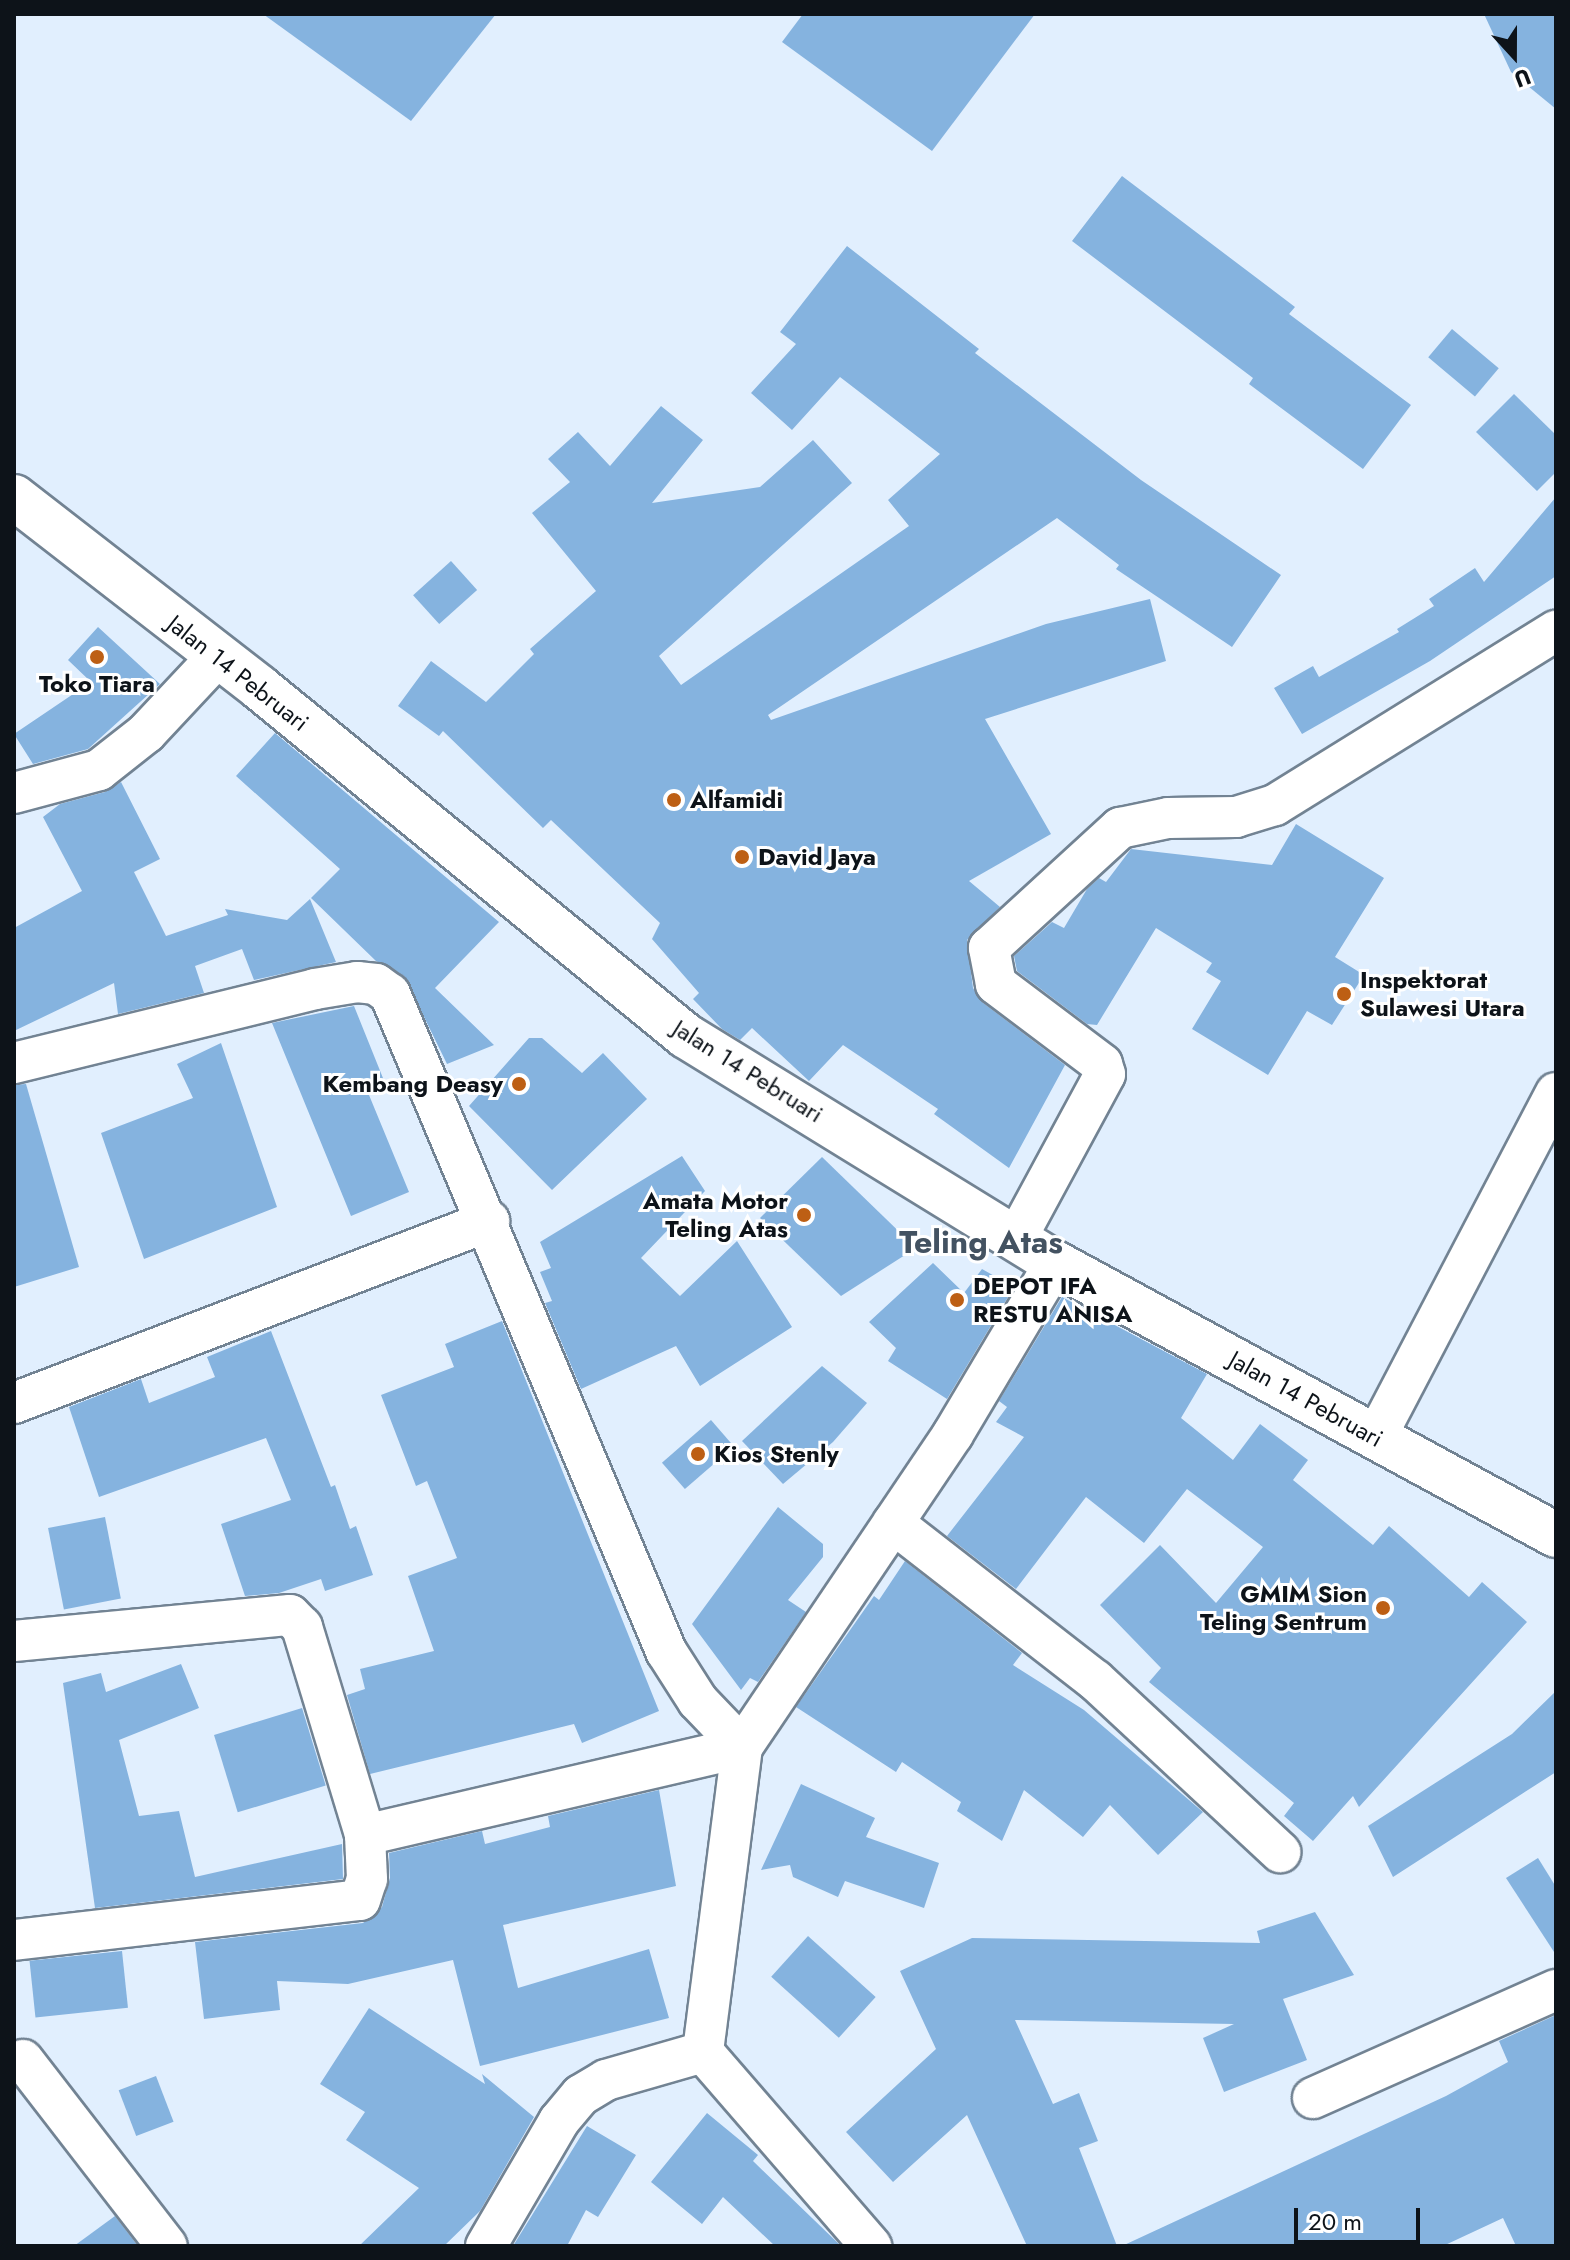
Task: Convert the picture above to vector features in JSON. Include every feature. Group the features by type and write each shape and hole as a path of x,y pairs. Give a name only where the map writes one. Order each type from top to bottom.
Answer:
{"main road":[{"name":"Jalan 14 Pebruari","path":"14,497 218,656 686,1036 1055,1263 1556,1535"}],"street":[{"path":"1017,1237 1105,1074 1102,1064 996,984 989,948 1120,828 1168,818 1236,817 1275,805 1556,631"},
{"path":"14,793 99,770 122,755 218,656"},
{"path":"14,1063 315,989 376,984 390,994 489,1221 666,1651 698,1701 742,1747"},
{"path":"1376,1437 1556,1093"},
{"path":"14,1403 489,1221"},
{"path":"871,2246 703,2052 742,1747 893,1523 1055,1263"},
{"path":"893,1523 1095,1680 1280,1852"},
{"path":"14,1641 290,1615 302,1627 365,1835 367,1879 360,1900 14,1940"},
{"path":"365,1835 742,1747"},
{"path":"1313,2098 1556,1990"},
{"path":"486,2246 559,2121 581,2095 606,2080 703,2052"},
{"path":"23,2060 167,2246"}],"building":[{"path":"263,14 496,14 411,121"},
{"path":"803,14 1035,14 932,151 782,42"},
{"path":"1484,14 1556,14 1556,109 1511,72"},
{"path":"1122,176 1295,307 1289,314 1411,405 1363,469 1249,384 1253,378 1072,241"},
{"path":"847,246 979,349 975,353 1141,480 1281,575 1232,647 1116,569 1119,565 1057,518 768,715 771,720 1046,624 1150,599 1166,661 985,719 1051,834 969,881 1000,907 967,940 973,988 982,1002 1065,1065 1009,1168 934,1114 938,1109 843,1045 809,1081 752,1028 740,1040 722,1029 693,999 699,993 652,939 660,923 551,820 543,828 443,731 439,736 398,706 431,661 486,702 534,654 530,649 596,591 532,513 570,482 548,459 578,432 610,466 661,406 703,440 652,503 760,487 813,440 852,483 659,656 681,685 909,526 888,500 940,454 840,377 792,430 751,393 796,344 780,332"},
{"path":"1452,329 1499,368 1475,397 1428,357"},
{"path":"1514,394 1556,435 1556,472 1537,491 1476,432"},
{"path":"1556,497 1556,576 1430,661 1302,734 1274,688 1313,666 1319,677 1399,632 1397,629 1434,606 1429,599 1475,568 1484,582"},
{"path":"451,561 477,590 439,624 413,595"},
{"path":"98,627 160,684 88,749 33,764 14,734 91,682 68,660"},
{"path":"275,733 499,922 435,988 494,1045 447,1064 404,976 376,961 311,898 340,869 236,776"},
{"path":"121,782 160,859 134,872 166,936 228,915 225,909 287,920 310,899 336,962 254,980 242,949 195,966 204,993 118,1014 114,983 14,1031 14,928 82,891 43,817 60,804 105,792"},
{"path":"1296,824 1384,878 1335,957 1364,975 1332,1025 1307,1011 1268,1075 1192,1029 1221,981 1206,972 1212,963 1156,928 1097,1025 1087,1024 1017,971 1014,956 1052,922 1064,928 1087,889 1099,878 1106,882 1131,849 1272,865"},
{"path":"354,1006 387,1088 369,1095 409,1192 351,1216 272,1023"},
{"path":"529,1038 542,1038 582,1073 603,1053 647,1099 552,1190 469,1106"},
{"path":"221,1043 277,1207 144,1259 101,1133 193,1098 177,1064"},
{"path":"26,1084 79,1267 14,1287 14,1085"},
{"path":"682,1156 705,1191 641,1258 680,1296 737,1241 792,1327 700,1386 676,1346 581,1389 545,1303 552,1301 540,1272 551,1268 540,1242"},
{"path":"822,1157 916,1248 841,1296 760,1218"},
{"path":"933,1263 964,1293 982,1269 1014,1287 947,1399 888,1361 896,1348 869,1322"},
{"path":"1062,1297 1207,1374 1181,1418 1233,1460 1260,1424 1308,1460 1293,1480 1373,1545 1389,1526 1469,1597 1482,1582 1527,1622 1359,1807 1353,1796 1313,1841 1284,1816 1294,1803 1149,1682 1161,1668 1100,1605 1160,1545 1216,1603 1263,1547 1187,1489 1144,1543 1086,1497 1016,1589 947,1536 1024,1437 996,1422 1007,1407 999,1401"},
{"path":"502,1321 659,1711 582,1743 574,1724 370,1774 347,1695 365,1689 360,1669 434,1651 408,1576 457,1558 427,1481 416,1486 381,1395 454,1367 445,1344"},
{"path":"271,1331 331,1487 335,1485 350,1529 356,1526 373,1575 325,1591 321,1579 279,1593 245,1596 221,1524 291,1500 266,1438 99,1497 69,1407 141,1379 149,1403 215,1377 207,1357"},
{"path":"822,1366 867,1403 833,1442 783,1484 742,1441"},
{"name":"Kios Stenly","path":"711,1420 734,1446 685,1489 662,1463"},
{"path":"778,1507 823,1544 823,1557 788,1600 806,1612 758,1682 750,1678 741,1690 692,1624"},
{"path":"105,1517 121,1598 64,1610 48,1528"},
{"path":"905,1561 1022,1653 1013,1665 1084,1710 1203,1812 1158,1855 1110,1805 1083,1837 1024,1790 1002,1841 957,1811 961,1802 902,1762 896,1772 796,1707 874,1596 879,1600"},
{"path":"181,1664 199,1708 119,1740 139,1816 179,1811 195,1877 342,1844 343,1879 95,1908 63,1683 101,1673 106,1692"},
{"path":"1556,1691 1556,1772 1393,1877 1368,1826 1512,1734"},
{"path":"302,1708 326,1785 238,1812 214,1735"},
{"path":"801,1784 875,1818 866,1837 939,1863 924,1908 845,1881 838,1897 793,1877 790,1865 761,1870"},
{"path":"659,1790 676,1886 503,1925 518,1988 649,1949 669,2018 480,2066 453,1960 348,1984 277,1981 280,2010 204,2019 195,1942 363,1923 382,1907 390,1878 389,1853 482,1831 485,1844 550,1827 548,1816"},
{"path":"1538,1858 1556,1887 1556,1955 1506,1878"},
{"path":"1315,1912 1354,1975 1283,1999 1307,2060 1224,2092 1203,2038 1234,2024 1015,2020 1053,2104 1079,2093 1098,2141 1079,2148 1117,2246 1027,2246 967,2115 893,2182 846,2132 936,2049 900,1971 972,1938 1260,1943 1257,1931"},
{"path":"808,1936 876,1997 839,2038 771,1977"},
{"path":"122,1951 128,2008 35,2017 30,1961"},
{"path":"369,2008 485,2084 482,2074 534,2117 480,2211 444,2246 359,2246 419,2188 346,2140 365,2112 320,2084"},
{"path":"1556,2015 1556,2246 1516,2246 1503,2218 1443,2246 1122,2246 1446,2096 1508,2062 1499,2041"},
{"path":"156,2076 174,2122 136,2136 119,2090"},
{"path":"707,2113 758,2155 753,2161 841,2246 775,2246 723,2197 702,2224 651,2182"},
{"path":"587,2126 636,2155 598,2217 586,2210 567,2246 513,2246"},
{"path":"115,2216 138,2246 74,2246"}],"place":[{"name":"Toko Tiara","path":"97,657"},
{"name":"Alfamidi","path":"674,800"},
{"name":"David Jaya","path":"742,857"},
{"name":"Inspektorat Sulawesi Utara","path":"1344,994"},
{"name":"Kembang Deasy","path":"519,1084"},
{"name":"Amata Motor Teling Atas","path":"804,1215"},
{"name":"DEPOT IFA RESTU ANISA","path":"957,1300"},
{"name":"Kios Stenly","path":"698,1454"},
{"name":"GMIM Sion Teling Sentrum","path":"1383,1608"}],"district":[{"name":"Teling Atas","path":"981,1242"}]}
